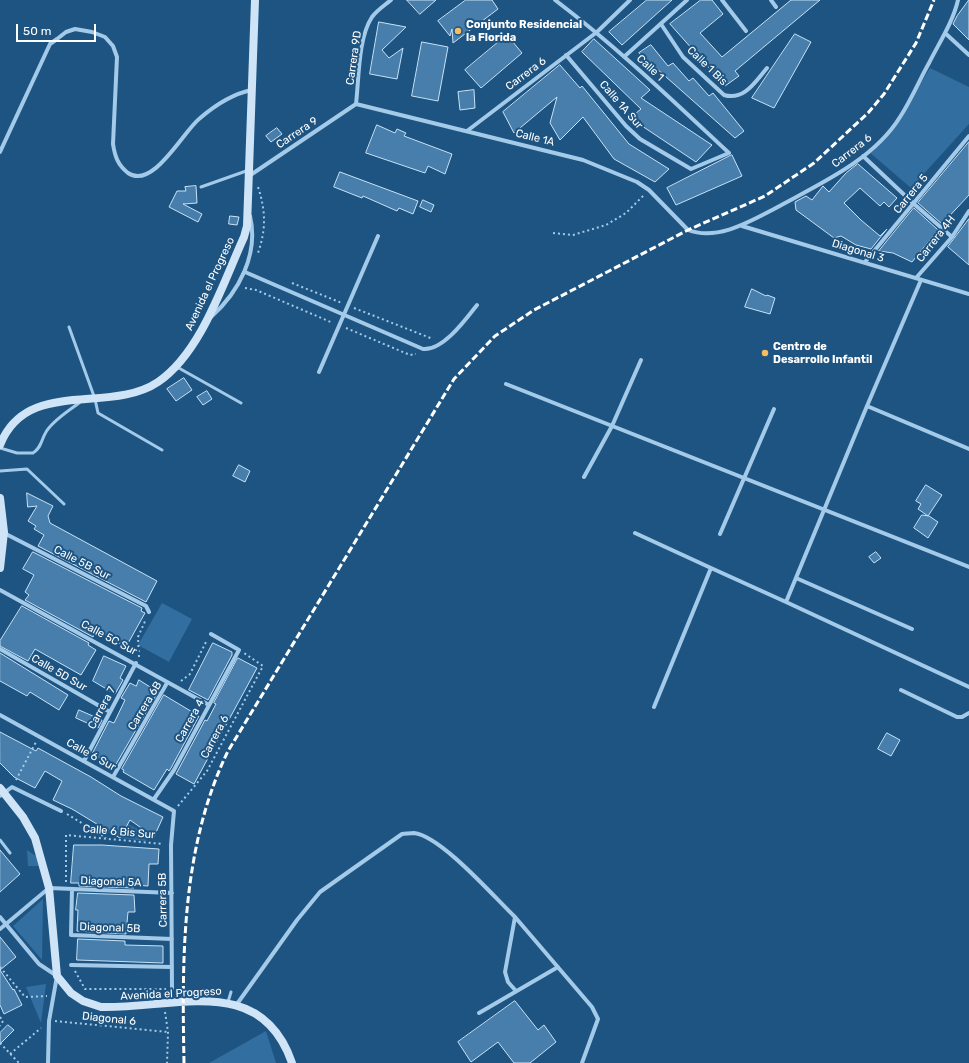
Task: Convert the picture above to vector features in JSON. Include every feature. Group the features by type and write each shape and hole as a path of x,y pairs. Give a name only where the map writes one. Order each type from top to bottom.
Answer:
{"main road":[{"name":"Avenida el Progreso","path":"0,445 9,428 19,417 30,409 52,402 95,399 132,394 158,383 177,367 188,355 206,322 244,237 249,212 255,0"},
{"path":"0,498 2,532 0,568"},
{"path":"1,792 23,816 34,838 49,888 57,976"},
{"name":"Avenida el Progreso","path":"57,976 71,993 82,1001 101,1007 228,1002 237,1004 255,1012 274,1027 285,1044 292,1063"}],"street":[{"name":"Carrera 9D","path":"356,104 363,41 368,26 373,16 391,0"},
{"name":"Calle 1","path":"555,0 597,32 625,56 729,153"},
{"path":"597,32 630,0"},
{"path":"625,56 687,0"},
{"path":"722,0 746,31"},
{"path":"770,0 776,7"},
{"name":"Carrera 6","path":"688,230 697,234 707,234 742,226 840,173 863,156 881,140 900,118 944,33 958,0"},
{"name":"Calle 1 Bis","path":"661,24 683,57 724,95 732,97 741,95 749,90 767,68"},
{"path":"0,152 50,44 66,32 75,29 92,32 105,37 113,46 117,57 113,144 116,158 121,168 132,175 143,175 156,170 197,120 219,104 238,93 252,90"},
{"name":"Carrera 6","path":"467,131 597,32"},
{"path":"944,33 969,55"},
{"name":"Calle 1A Sur","path":"566,55 626,126 640,139 691,169 729,153"},
{"name":"Calle 1A","path":"356,104 583,160 637,182 649,190 688,230"},
{"name":"Carrera 9","path":"251,173 356,104"},
{"name":"Carrera 5","path":"865,262 969,136"},
{"path":"863,156 952,237"},
{"name":"Carrera 4H","path":"916,278 952,237 967,217 969,211"},
{"path":"206,322 225,304 245,272 251,250 253,230 249,212"},
{"name":"Diagonal 3","path":"742,226 969,294"},
{"path":"319,372 378,236"},
{"path":"245,272 423,349 427,349 440,342 459,329 477,305"},
{"path":"786,602 922,280"},
{"path":"584,477 612,426 641,360"},
{"path":"506,384 969,567"},
{"path":"868,406 969,449"},
{"path":"720,534 774,409"},
{"name":"Calle 5B Sur","path":"2,532 146,606 149,612"},
{"path":"635,533 969,687"},
{"path":"654,707 711,568"},
{"path":"796,578 912,629"},
{"name":"Calle 5C Sur","path":"0,590 136,663 167,683 209,705"},
{"path":"211,634 239,650"},
{"name":"Calle 5D Sur","path":"0,649 110,712"},
{"name":"Carrera 4","path":"154,799 174,770 239,650"},
{"name":"Carrera 7","path":"84,761 136,663"},
{"name":"Carrera 6B","path":"113,777 167,683"},
{"path":"901,690 957,717 962,717 969,713"},
{"name":"Calle 6 Sur","path":"0,715 174,811"},
{"path":"1,792 12,787 61,811"},
{"name":"Carrera 5B","path":"172,989 171,845 174,811"},
{"path":"237,1004 297,920 320,892 402,834 414,833 430,839 457,860 515,917 592,1007 598,1019 582,1063"},
{"path":"0,929 49,888"},
{"name":"Diagonal 5A","path":"49,888 172,893"},
{"name":"Diagonal 5B","path":"72,889 72,935 172,938"},
{"path":"0,917 39,964 57,976 49,1021 48,1063"},
{"path":"515,917 505,972 508,982 516,991"},
{"path":"71,965 172,967"},
{"path":"480,1013 558,967"}],"lane":[{"path":"201,187 251,173"},
{"path":"69,327 95,399 98,413 162,450"},
{"path":"177,367 241,403"},
{"path":"0,448 17,453 33,452 42,444 46,432 56,421 84,399"},
{"path":"0,471 27,469 64,504"},
{"path":"0,840 10,853"},
{"path":"228,1002 231,992"}],"path":[{"path":"251,173 265,210 264,235 258,255"},
{"path":"554,233 573,235 606,225 626,213 649,190"},
{"path":"288,282 440,342"},
{"path":"242,288 248,287 256,290 410,355 415,355 423,349"},
{"path":"136,663 140,657 138,637 149,612"},
{"name":"Carrera 6B","path":"167,683 183,680 190,674 211,634"},
{"name":"Carrera 6","path":"174,811 208,771 264,666 239,650"},
{"path":"12,787 39,736"},
{"path":"61,811 107,839"},
{"name":"Calle 6 Bis Sur","path":"66,889 66,835 171,845"},
{"path":"71,965 85,989 172,989"},
{"path":"0,967 25,997 53,995"},
{"path":"164,1004 168,1032 167,1063"},
{"path":"0,1017 3,1021 0,1026"},
{"path":"10,1054 49,1021"},
{"name":"Diagonal 6","path":"49,1021 168,1032"},
{"path":"0,1043 19,1063"}],"shaded area":[{"path":"930,68 969,87 969,124 911,188 868,151 896,125"},
{"path":"162,603 192,619 169,662 138,645"},
{"path":"128,824 150,835 146,841 120,838"},
{"path":"27,850 36,856 39,866 28,866"},
{"path":"43,899 42,960 13,926"},
{"path":"46,984 41,1023 26,987"},
{"path":"266,1031 276,1063 209,1063"}],"building":[{"path":"407,0 436,0 420,14"},
{"name":"Conjunto Residencial la Florida","path":"466,0 492,0 498,9 453,43 452,29 450,36 438,21"},
{"path":"647,0 672,0 622,45 609,32"},
{"path":"701,0 712,0 723,14 700,33 722,57 791,0 820,0 735,71 739,76 725,86 670,24"},
{"path":"969,0 969,40 953,24"},
{"path":"379,22 406,27 382,50 389,58 403,48 397,79 370,74"},
{"path":"795,34 811,42 774,108 752,98"},
{"path":"507,35 522,53 481,88 465,70"},
{"path":"594,39 650,90 641,98 712,145 696,162 630,118 641,109 582,52"},
{"path":"422,42 448,47 438,101 412,96"},
{"path":"651,45 668,66 673,63 689,81 693,78 709,96 713,93 744,131 735,138 639,53"},
{"path":"560,65 580,88 582,86 629,144 669,169 655,182 614,159 583,117 560,140 550,123 557,97 514,133 503,112"},
{"path":"474,90 475,108 460,110 458,92"},
{"path":"377,125 395,133 397,129 406,133 404,136 452,154 445,174 428,166 425,173 366,153"},
{"path":"277,128 282,134 271,142 266,136"},
{"path":"969,142 969,195 942,224 918,203"},
{"path":"732,155 742,176 676,205 667,188"},
{"path":"858,164 897,198 889,207 884,202 880,206 860,188 844,203 880,236 887,229 871,249 856,245 841,236 834,238 796,210 795,202 806,196 812,200 823,186 829,192 846,173"},
{"path":"340,172 418,201 413,214 399,208 397,211 363,196 362,198 334,187"},
{"path":"196,186 197,203 183,204 202,214 198,222 169,207 177,191 186,191 185,187"},
{"path":"423,200 434,205 431,212 420,207"},
{"path":"914,208 938,230 912,262 893,253 879,251"},
{"path":"230,216 239,217 237,225 229,224"},
{"path":"969,219 969,265 948,247"},
{"path":"752,289 766,296 775,298 770,314 745,307"},
{"path":"184,378 192,390 176,401 167,389"},
{"path":"207,391 212,399 203,405 197,397"},
{"path":"239,465 250,471 245,482 233,476"},
{"path":"926,485 942,495 928,516 918,509 921,504 916,501"},
{"path":"27,493 53,506 48,516 50,523 157,581 146,602 38,546 44,535 34,529 36,526 28,521 37,506 28,507"},
{"path":"922,515 929,516 938,522 928,538 914,528"},
{"path":"33,552 142,608 141,611 145,613 126,647 96,631 93,637 25,600 29,595 25,592 34,575 23,569"},
{"path":"876,552 881,558 874,563 869,557"},
{"path":"22,606 89,643 88,645 96,650 81,675 35,649 28,661 0,646 0,641"},
{"path":"213,643 232,652 232,655 208,700 189,690"},
{"path":"0,653 68,695 59,710 30,692 27,696 0,681"},
{"path":"104,656 126,666 120,678 123,680 115,694 93,681"},
{"path":"238,658 257,668 194,784 176,774 205,720 207,721 216,704 214,703"},
{"path":"139,680 158,692 115,766 92,754 109,721 114,723 125,700 121,698 130,683 136,686"},
{"path":"164,695 199,716 171,768 169,771 167,769 154,790 123,772 124,770 122,769"},
{"path":"79,710 102,720 98,728 76,718"},
{"path":"0,732 36,751 38,748 91,777 121,796 163,817 154,837 130,820 120,838 72,809 53,800 62,781 45,771 35,788 14,777 0,763"},
{"path":"887,733 900,740 891,756 878,749"},
{"path":"74,845 102,845 159,849 158,864 149,864 148,886 134,885 134,888 79,886 79,883 71,883"},
{"path":"0,850 20,874 0,892"},
{"path":"78,893 134,895 135,912 128,912 126,934 77,931 78,910 76,910"},
{"path":"0,937 16,957 0,970"},
{"path":"78,939 125,941 125,945 163,946 163,963 77,960"},
{"path":"0,970 13,990 14,989 22,1005 4,1014 0,1005"},
{"path":"515,1001 538,1030 544,1025 556,1042 530,1063 514,1063 498,1042 471,1062 458,1042"},
{"path":"8,1025 14,1030 0,1044 0,1033"}],"railway":[{"path":"184,1063 183,984 188,904 193,865 201,826 213,788 228,751 454,379 495,336 534,310 688,230 765,196 814,163 868,113 884,94 916,43 934,0"}],"place":[{"name":"Conjunto Residencial la Florida","path":"458,31"},
{"name":"Centro de Desarrollo Infantil","path":"765,353"}]}
